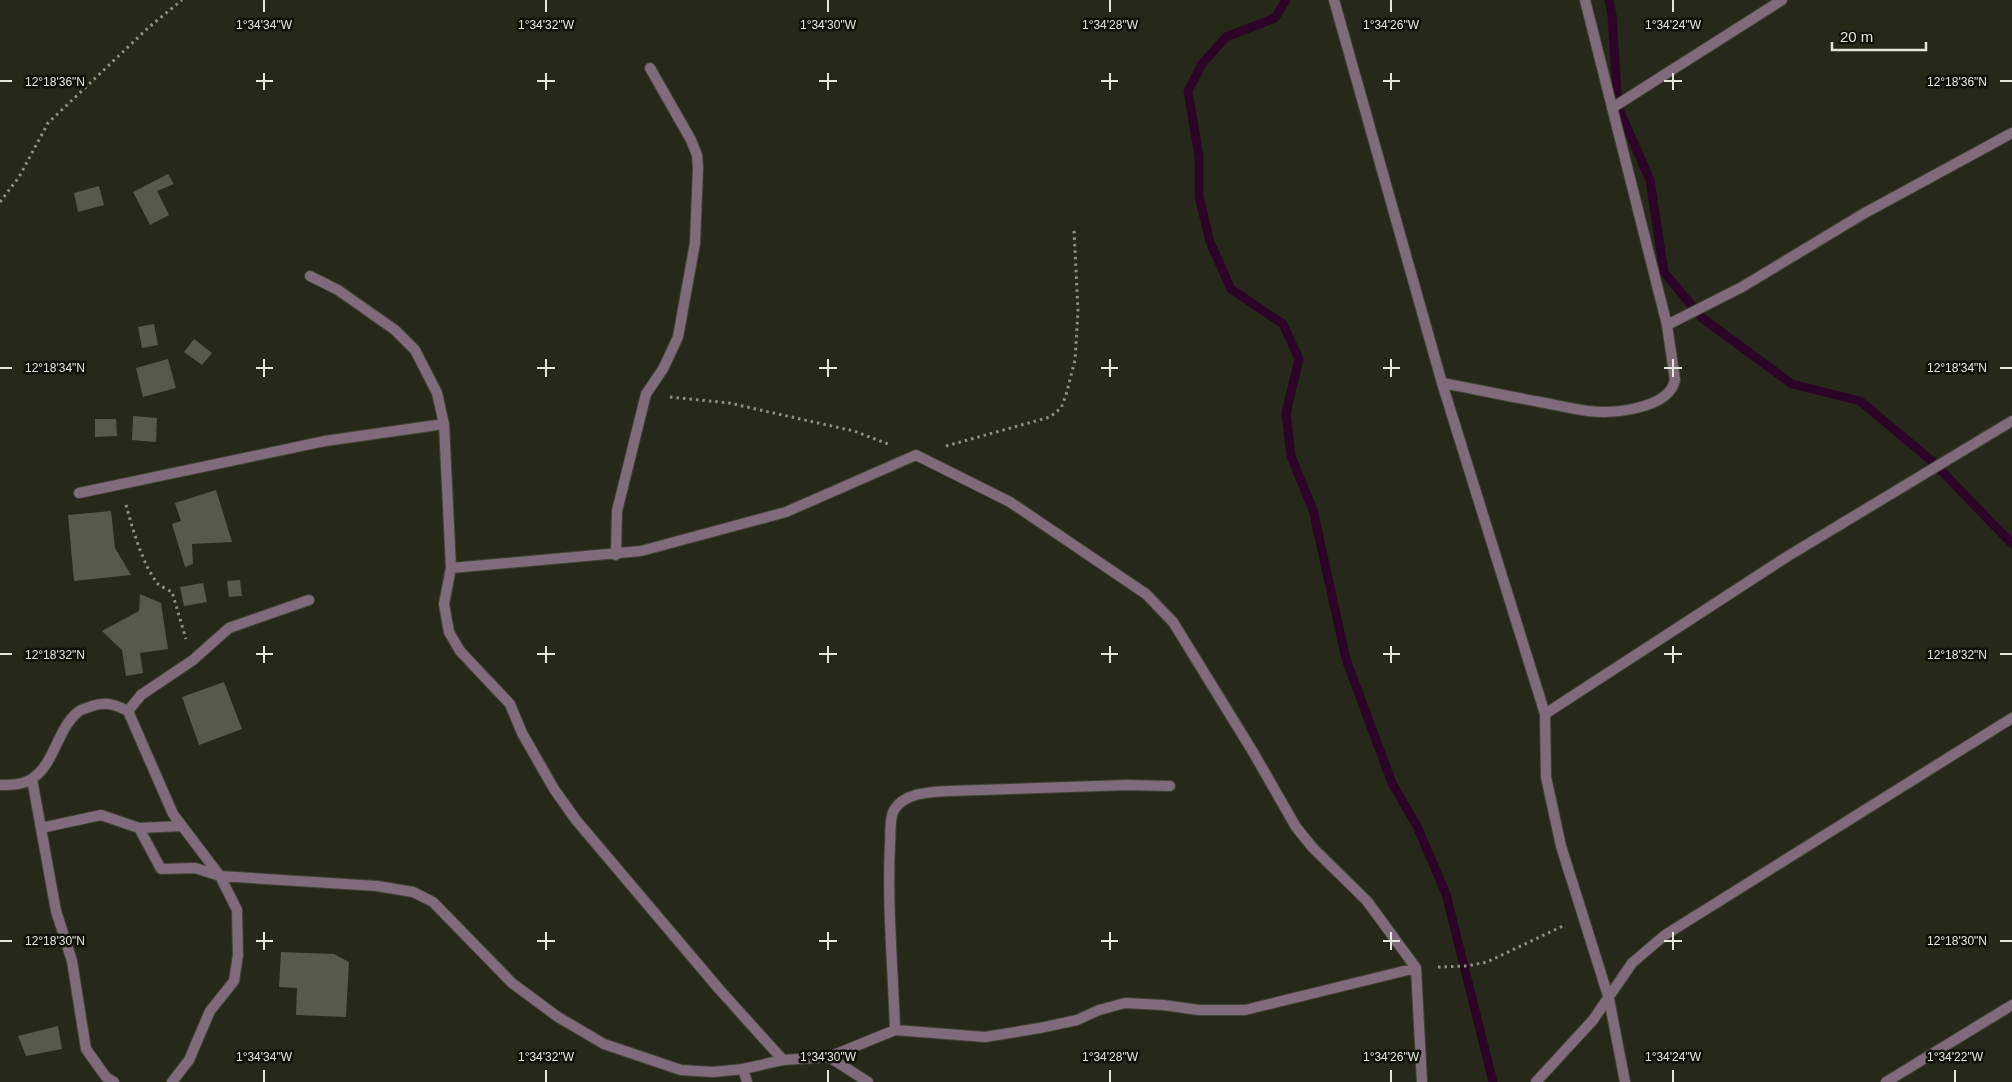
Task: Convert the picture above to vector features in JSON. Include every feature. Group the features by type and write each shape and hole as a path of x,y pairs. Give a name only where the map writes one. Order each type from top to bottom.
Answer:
{"street":[{"path":"1334,0 1442,383 1545,714 1546,777 1561,846 1609,999 1625,1082"},
{"path":"1442,383 1590,412 1632,409 1655,402 1674,387 1675,380 1667,325 1585,0"},
{"path":"1612,108 1782,0"},
{"path":"616,555 617,510 646,394 663,369 678,337 695,243 697,155 691,140 650,68"},
{"path":"1667,325 1742,287 1863,214 2012,133"},
{"path":"310,276 338,290 395,330 416,350 437,393 444,424 451,568 444,604 449,632 460,651 510,704 522,733 554,789 576,820 719,989 783,1060"},
{"path":"1545,714 1788,556 2012,421"},
{"path":"79,493 325,441 444,424"},
{"path":"451,568 616,555 641,551 786,512 916,455 1010,502 1146,594 1173,622 1253,752 1296,827 1313,848 1367,902 1416,968 1422,1082"},
{"path":"128,711 141,695 193,660 229,628 309,600"},
{"path":"0,785 20,784 32,779 42,771 64,729 78,711 97,704 114,703 128,711 172,814 220,876 238,910 238,955 234,981 210,1011 189,1060 172,1082"},
{"path":"1536,1082 1566,1051 1609,999 1632,963 1665,935 2012,718"},
{"path":"32,779 56,911 72,961 86,1050 106,1077 114,1082"},
{"path":"895,1030 889,863 891,820 894,811 901,802 921,793 950,790 1128,785 1170,786"},
{"path":"41,828 101,815 138,828 182,826"},
{"path":"138,828 161,870 195,868 220,876 377,886 413,892 433,902 512,983 558,1017 604,1044 681,1070 713,1072 783,1060 829,1057 895,1030 986,1037 1077,1020 1099,1010 1126,1003 1164,1005 1199,1010 1245,1010 1416,968"},
{"path":"1886,1082 2012,1005"},
{"path":"829,1057 868,1082"},
{"path":"743,1068 747,1082"}],"path":[{"path":"0,202 19,177 48,123 148,28 182,0"},
{"path":"646,394 695,401 729,403 844,429 916,455 1050,417 1060,408 1066,396 1075,360 1078,311 1074,230"},
{"path":"120,485 134,533 145,559 159,584 172,592 193,660"},
{"path":"1416,968 1467,966 1487,962 1583,916"}],"building":[{"path":"168,174 174,184 157,191 169,215 150,225 133,192"},
{"path":"99,186 104,205 78,212 74,193"},
{"path":"154,324 158,345 142,348 138,327"},
{"path":"194,339 212,353 202,365 184,352"},
{"path":"168,359 176,388 143,397 136,368"},
{"path":"133,416 157,418 156,442 132,440"},
{"path":"95,419 116,419 117,436 95,437"},
{"path":"216,490 232,542 192,544 193,564 185,567 172,524 181,521 175,503"},
{"path":"111,511 115,548 131,575 74,581 68,515"},
{"path":"240,580 242,596 229,597 227,581"},
{"path":"203,583 207,602 184,606 180,587"},
{"path":"140,594 161,603 168,649 140,653 143,673 126,676 122,650 102,631 139,611"},
{"path":"224,682 242,729 199,745 182,697"},
{"path":"281,952 334,954 349,962 346,1017 296,1015 297,988 279,987"},
{"path":"58,1026 62,1049 26,1056 18,1036"}],"waterway":[{"path":"1286,0 1275,18 1226,37 1202,64 1188,91 1199,156 1199,196 1210,242 1231,289 1283,324 1299,359 1286,413 1291,456 1313,510 1346,659 1392,783 1417,826 1446,894 1493,1082"},
{"path":"1609,0 1612,15 1618,107 1650,180 1664,272 1702,318 1792,384 1860,401 1933,462 2012,544"}]}
